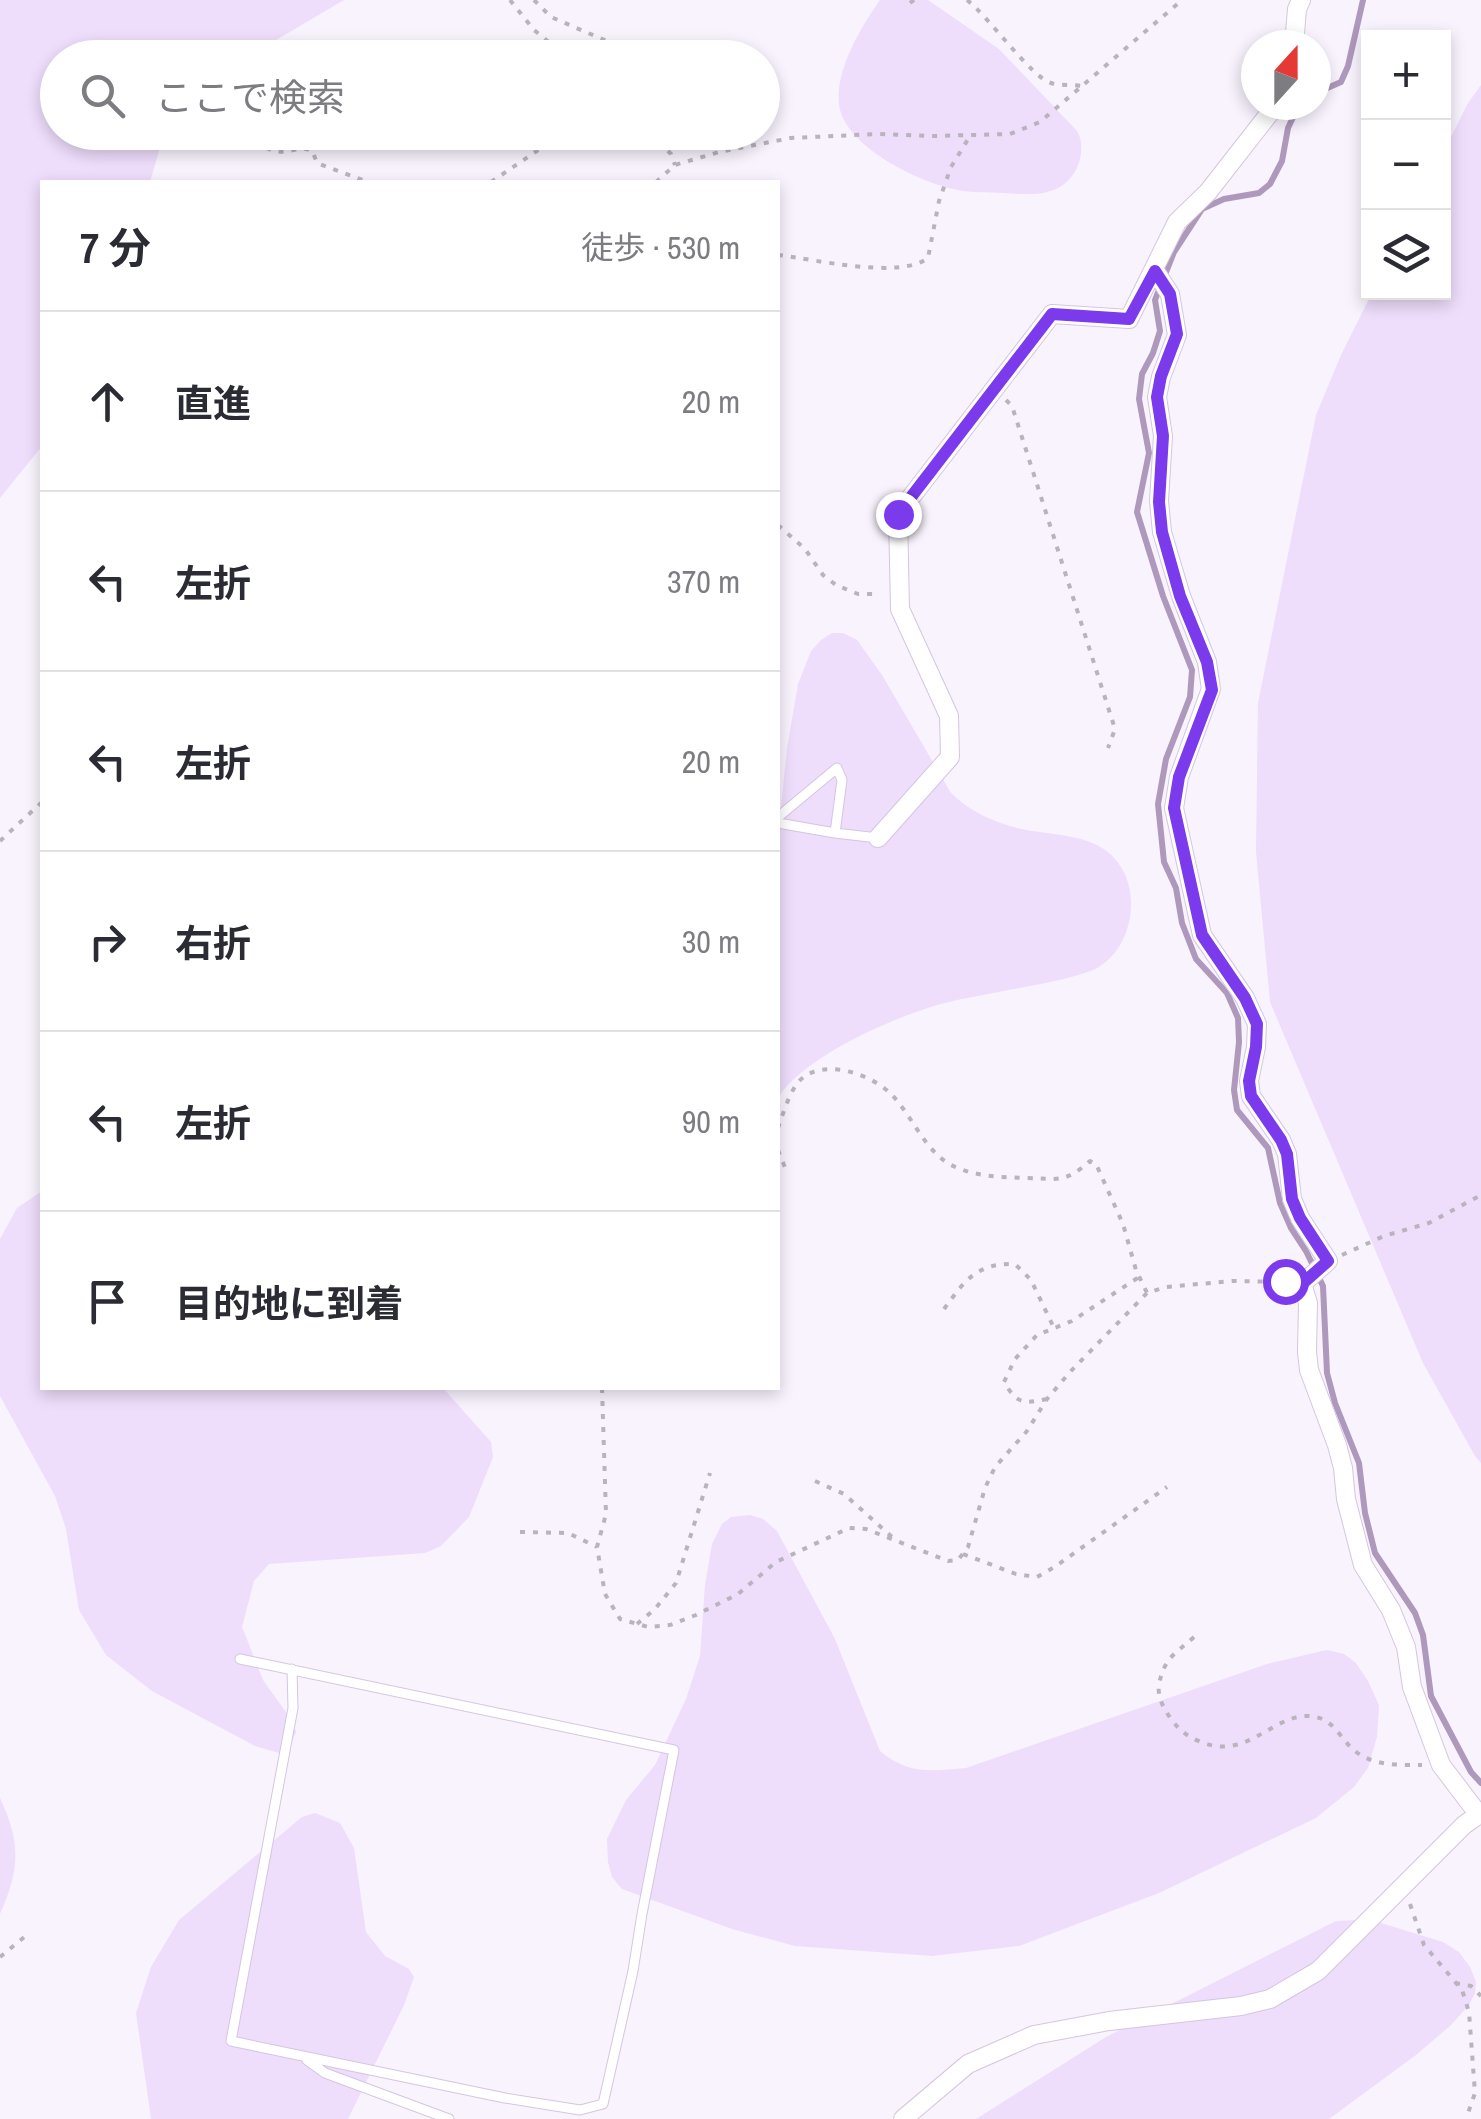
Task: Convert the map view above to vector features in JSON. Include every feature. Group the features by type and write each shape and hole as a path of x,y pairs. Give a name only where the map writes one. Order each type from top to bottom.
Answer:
{"street":[{"path":"1295,30 1301,0"},
{"path":"878,838 950,757 949,716 900,609 898,514 1052,314 1129,319 1177,222 1208,192 1264,120"},
{"path":"903,2119 968,2064 1034,2035 1270,1999 1318,1971 1464,1825 1480,1814 1441,1766 1412,1688 1406,1646 1391,1610 1362,1564 1337,1445 1309,1370 1308,1303 1302,1284 1328,1261 1292,1199 1287,1154 1281,1140 1251,1096 1249,1081 1257,1024 1245,998 1202,935 1174,808 1179,777 1212,690 1207,662 1180,596 1162,532 1159,502 1163,436 1157,397 1177,334 1170,294 1155,271"}],"lane":[{"path":"780,818 837,768 842,780 834,833"},
{"path":"780,820 878,838"},
{"path":"240,1658 674,1750 633,1971 603,2104 580,2110 505,2098 231,2042 294,1708 292,1670"},
{"path":"300,2056 325,2072 450,2119"}],"path":[{"path":"511,0 546,40"},
{"path":"534,0 551,17 604,40"},
{"path":"967,0 1039,76 1053,84 1082,86"},
{"path":"780,140 877,134 1010,134 1040,122 1182,0"},
{"path":"780,255 885,269 918,265 928,258 950,167 970,136"},
{"path":"312,150 317,162 363,180"},
{"path":"494,180 538,150"},
{"path":"667,150 675,165"},
{"path":"658,180 675,165 729,150"},
{"path":"996,389 1012,406 1116,729 1108,748"},
{"path":"780,527 836,585 858,594 899,590"},
{"path":"0,841 40,804"},
{"path":"780,1123 795,1086 804,1077 822,1070 844,1070 868,1078 892,1094 932,1149 949,1164 975,1174 1058,1179 1074,1176 1090,1160 1096,1164 1123,1224 1147,1293"},
{"path":"780,1155 786,1170"},
{"path":"1328,1261 1384,1236 1429,1223 1481,1195"},
{"path":"944,1309 962,1282 994,1264 1015,1264 1031,1280 1054,1328"},
{"path":"1047,1399 1027,1403 1013,1398 1004,1382 1015,1358 1037,1335 1072,1320 1139,1277"},
{"path":"602,1390 606,1514 598,1547 605,1594 620,1619 648,1627 670,1625 738,1594 776,1562 849,1528 866,1528 948,1561 958,1560 968,1547 985,1488 996,1467 1070,1372 1147,1293 1166,1287 1232,1281 1302,1284"},
{"path":"637,1624 676,1584 710,1473"},
{"path":"815,1481 844,1494 895,1540"},
{"path":"963,1554 1016,1574 1037,1577 1167,1487"},
{"path":"520,1532 568,1533 598,1547"},
{"path":"1194,1637 1165,1663 1158,1691 1164,1709 1188,1737 1227,1747 1244,1743 1296,1717 1307,1716 1330,1722 1354,1750 1377,1762 1441,1766"},
{"path":"1404,1885 1424,1946 1462,1990 1469,2012 1476,2093 1466,2119"},
{"path":"0,1957 28,1934"},
{"path":"1456,1983 1471,1986 1481,1996"}],"shaded area":[{"path":"0,0 344,0 276,40 40,40 40,150 159,150 151,180 40,180 40,448 0,498"},
{"path":"880,0 928,0 999,49 1077,131 1081,152 1069,180 1057,189 1034,194 958,190 924,180 869,149 844,120 839,92 845,64"},
{"path":"1481,85 1481,1463 1423,1363 1270,1002 1256,852 1258,703 1316,415 1368,300 1451,300 1451,137"},
{"path":"832,633 843,633 857,640 951,793 974,811 999,822 1074,837 1100,847 1121,867 1131,908 1124,937 1108,960 1097,968 1054,981 949,1002 899,1018 829,1053 808,1067 780,1096 780,816 798,684 811,651"},
{"path":"40,1192 40,1390 445,1390 491,1442 493,1457 469,1517 441,1546 425,1553 269,1564 254,1581 242,1627 263,1680 296,1732 289,1748 279,1753 255,1746 152,1691 106,1655 79,1610 66,1529 55,1496 0,1396 0,1239 17,1208"},
{"path":"750,1515 763,1519 777,1531 835,1639 880,1751 900,1764 931,1770 966,1768 1267,1664 1327,1650 1344,1654 1356,1663 1379,1705 1377,1737 1368,1768 1354,1787 1316,1818 1159,1893 1019,1946 932,1956 795,1946 732,1929 622,1889 612,1877 607,1839 626,1800 655,1765 686,1699 700,1656 712,1544 722,1524 731,1517"},
{"path":"0,1798 12,1829 15,1856 0,1914"},
{"path":"315,1813 340,1823 354,1848 366,1932 385,1956 409,1969 414,1977 348,2119 151,2119 136,2013 151,1967 179,1920 302,1817"},
{"path":"1358,1920 1443,1942 1459,1952 1470,1967 1476,1982 1475,1993 1451,2025 1329,2119 976,2119 1106,2037 1336,1921"}],"waterway":[{"path":"1331,86 1341,82 1348,66 1363,0"},
{"path":"1292,120 1282,161 1270,184 1259,193 1224,199 1202,209 1174,252 1155,300 1160,331 1142,374 1139,399 1149,453 1137,512 1163,596 1192,670 1190,697 1166,759 1158,804 1164,862 1176,888 1182,923 1196,959 1227,993 1238,1018 1234,1090 1237,1110 1268,1148 1280,1203 1323,1286 1327,1373 1359,1463 1375,1553 1415,1613 1423,1635 1431,1696 1471,1772 1481,1783"}],"route":[{"path":"898,514 1052,314 1129,319 1155,271 1170,294 1177,334 1157,397 1163,436 1159,502 1162,532 1180,596 1207,662 1212,690 1179,777 1174,808 1202,935 1245,998 1257,1024 1249,1081 1251,1096 1281,1140 1287,1154 1292,1199 1328,1261 1302,1284 1285,1281"}]}
